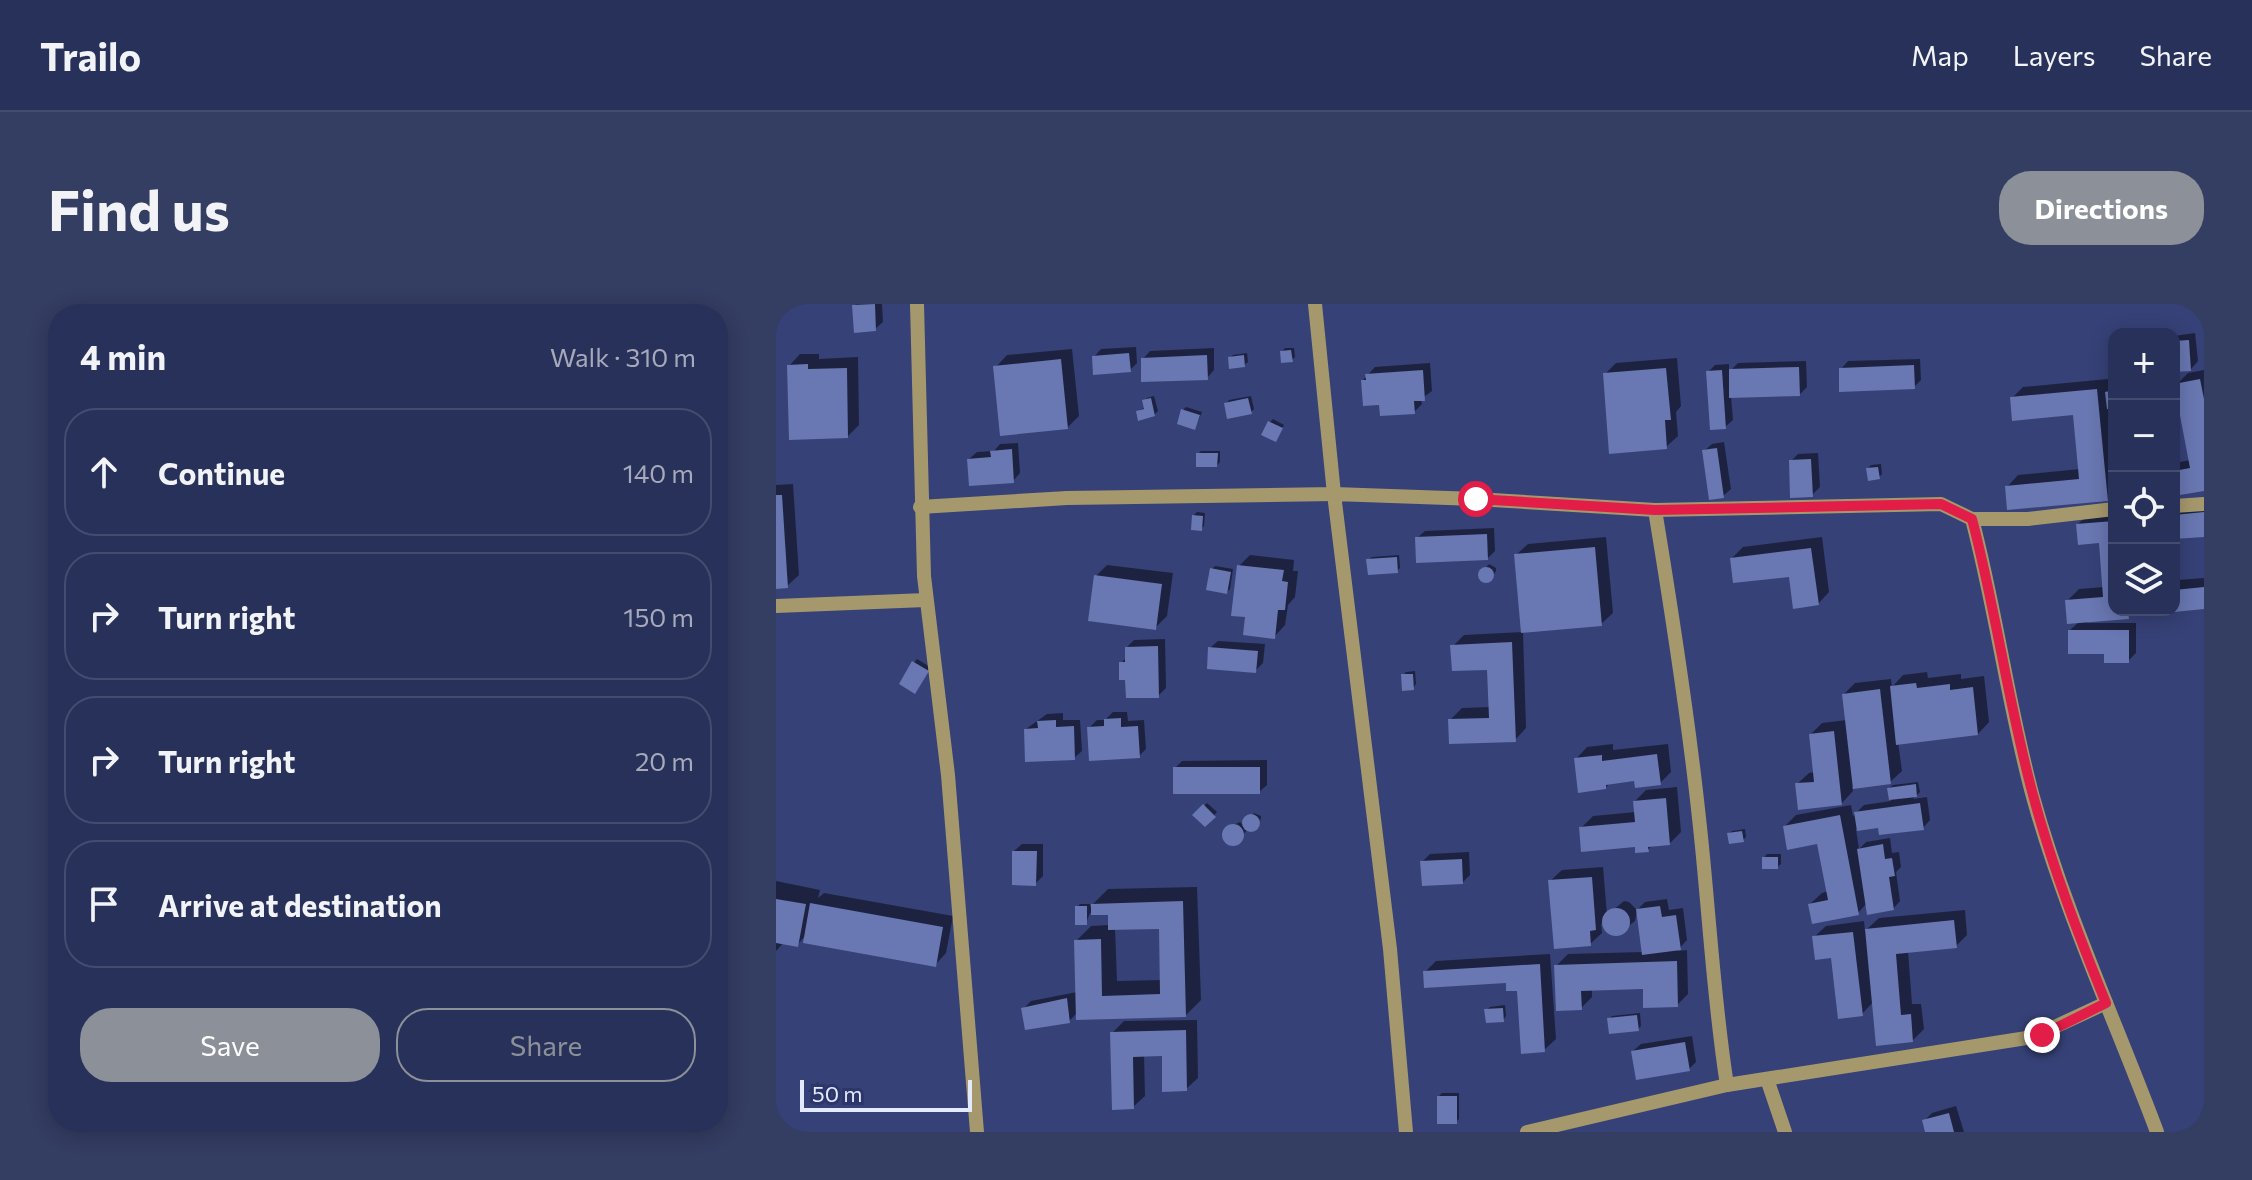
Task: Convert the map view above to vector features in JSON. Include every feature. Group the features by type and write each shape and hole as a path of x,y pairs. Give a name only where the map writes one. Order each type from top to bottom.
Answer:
{"street":[{"path":"917,304 920,507 926,600 948,775 977,1132"},
{"path":"1315,304 1334,494 1390,949 1406,1132"},
{"path":"920,507 1067,498 1334,494 1655,510 1941,504 1972,519 2028,519 2108,510"},
{"path":"2180,506 2204,504"},
{"path":"1655,510 1685,688 1717,1025 1727,1085"},
{"path":"1972,519 1984,564 2005,681 2033,795 2058,879 2157,1132"},
{"path":"776,606 926,600"},
{"path":"1527,1132 1727,1085 2033,1037 2106,1003"},
{"path":"1767,1079 1785,1132"}],"building":[{"path":"875,304 876,331 854,333 852,305"},
{"path":"2189,340 2191,371 2180,372 2180,341"},
{"path":"1291,350 1293,362 1281,363 1280,351"},
{"path":"1129,353 1131,372 1093,375 1092,356"},
{"path":"1207,355 1208,380 1141,382 1141,358"},
{"path":"1244,355 1245,367 1229,369 1228,357"},
{"path":"1061,359 1068,429 1000,436 993,366"},
{"path":"808,364 808,369 847,368 848,438 789,440 787,365"},
{"path":"1914,365 1915,389 1839,392 1839,368"},
{"path":"1799,367 1800,396 1729,398 1729,369"},
{"path":"1666,368 1671,420 1665,420 1667,449 1609,454 1603,373"},
{"path":"1423,370 1425,401 1414,401 1415,414 1380,416 1379,405 1363,406 1361,380 1366,380 1365,374"},
{"path":"1722,370 1726,429 1710,430 1706,371"},
{"path":"2200,379 2204,399 2204,491 2180,495 2180,470 2190,468 2180,416 2180,383"},
{"path":"2097,389 2108,501 2007,510 2005,486 2079,479 2073,415 2012,421 2010,397"},
{"path":"1151,398 1155,416 1138,421 1136,411 1144,409 1142,400"},
{"path":"1248,398 1252,414 1227,419 1224,403"},
{"path":"1181,409 1200,415 1195,430 1177,424"},
{"path":"1268,421 1283,428 1276,442 1261,435"},
{"path":"1717,448 1724,498 1709,500 1702,450"},
{"path":"1012,449 1014,483 969,486 967,459 991,457 990,451"},
{"path":"1196,453 1218,453 1217,467 1196,467"},
{"path":"1811,459 1813,497 1790,498 1789,460"},
{"path":"1878,467 1880,479 1868,481 1866,468"},
{"path":"776,495 782,495 788,588 776,589"},
{"path":"2204,512 2204,537 2180,539 2180,514"},
{"path":"1192,515 1203,516 1202,531 1191,530"},
{"path":"2108,521 2108,616 2129,616 2129,619 2067,624 2065,600 2103,597 2099,543 2078,545 2076,524"},
{"path":"1487,534 1488,560 1416,563 1415,537"},
{"path":"1595,547 1602,626 1521,633 1514,554"},
{"path":"1811,548 1819,605 1793,609 1789,577 1733,583 1730,558"},
{"path":"1397,557 1398,573 1368,575 1366,559"},
{"path":"1237,565 1284,570 1282,581 1288,582 1285,610 1278,610 1275,639 1243,635 1245,617 1231,616"},
{"path":"1483,567 1489,567 1494,575 1492,581 1483,583 1478,578 1478,572"},
{"path":"1210,568 1231,572 1227,594 1206,590"},
{"path":"1094,575 1162,584 1156,630 1088,621"},
{"path":"2204,587 2204,609 2180,611 2180,589"},
{"path":"2068,630 2129,630 2129,663 2104,663 2104,654 2068,654"},
{"path":"1512,642 1516,742 1449,744 1448,719 1489,718 1487,670 1452,671 1450,645"},
{"path":"1158,646 1159,698 1126,698 1125,680 1119,680 1119,662 1125,662 1125,647"},
{"path":"1208,647 1258,651 1256,673 1207,669"},
{"path":"912,661 929,671 915,694 899,684"},
{"path":"1401,674 1413,674 1414,690 1402,691"},
{"path":"1916,683 1917,688 1950,684 1950,690 1973,687 1978,735 1896,745 1890,686"},
{"path":"1880,689 1891,784 1853,789 1842,694"},
{"path":"1121,718 1121,727 1138,726 1140,758 1089,761 1087,727 1104,726 1104,719"},
{"path":"1056,720 1056,727 1074,726 1075,760 1025,762 1024,729 1038,728 1037,721"},
{"path":"1834,731 1842,805 1798,810 1795,783 1814,782 1809,734"},
{"path":"1657,754 1661,785 1635,788 1634,781 1578,793 1574,758 1602,755 1602,761"},
{"path":"1173,767 1260,767 1260,794 1173,794"},
{"path":"1916,784 1917,797 1889,800 1887,788"},
{"path":"1666,798 1670,845 1648,847 1649,852 1635,853 1635,847 1581,852 1579,827 1635,822 1633,801"},
{"path":"1920,803 1924,830 1879,835 1878,828 1857,831 1854,812"},
{"path":"1203,804 1216,817 1205,827 1192,815"},
{"path":"1251,814 1260,823 1251,832 1242,823"},
{"path":"1840,815 1859,915 1812,924 1808,904 1828,900 1817,844 1787,850 1783,826"},
{"path":"1233,824 1241,827 1244,835 1241,843 1233,846 1225,843 1222,835 1225,827"},
{"path":"1742,831 1744,842 1729,844 1727,833"},
{"path":"1883,844 1885,859 1892,858 1895,876 1889,877 1894,910 1867,915 1857,849"},
{"path":"1012,851 1037,851 1036,886 1012,885"},
{"path":"1762,857 1778,857 1778,869 1762,869"},
{"path":"1462,859 1463,884 1422,886 1420,861"},
{"path":"1592,877 1596,930 1590,931 1591,946 1554,949 1548,880"},
{"path":"776,899 806,904 798,947 776,943"},
{"path":"1183,901 1186,1017 1076,1020 1074,940 1101,939 1102,996 1160,994 1159,929 1108,930 1108,915 1091,915 1091,904"},
{"path":"810,903 943,927 936,967 803,943"},
{"path":"1075,906 1087,906 1087,925 1075,925"},
{"path":"1660,906 1662,917 1676,915 1681,950 1642,955 1636,909"},
{"path":"1616,908 1626,912 1630,922 1626,932 1616,936 1606,932 1602,922 1606,912"},
{"path":"1954,920 1957,948 1896,954 1901,1015 1911,1014 1913,1042 1876,1046 1865,929"},
{"path":"1853,932 1863,1016 1838,1019 1831,958 1815,960 1812,936"},
{"path":"1677,961 1678,1007 1643,1008 1643,989 1581,991 1582,1010 1556,1011 1554,965"},
{"path":"1540,964 1545,1052 1521,1054 1517,991 1506,991 1506,983 1424,988 1423,971"},
{"path":"1067,998 1070,1023 1025,1030 1021,1008"},
{"path":"1503,1008 1504,1022 1486,1023 1484,1009"},
{"path":"1637,1015 1639,1031 1609,1034 1607,1018"},
{"path":"1186,1030 1187,1091 1162,1092 1162,1056 1133,1057 1134,1109 1112,1110 1110,1032"},
{"path":"1685,1042 1690,1071 1636,1080 1631,1051"},
{"path":"1437,1096 1457,1096 1457,1124 1437,1124"},
{"path":"1949,1113 1954,1132 1925,1132 1922,1120"}],"route":[{"path":"1476,499 1655,510 1941,504 1972,519 1984,564 2005,681 2033,795 2058,879 2106,1003 2042,1035"}]}
